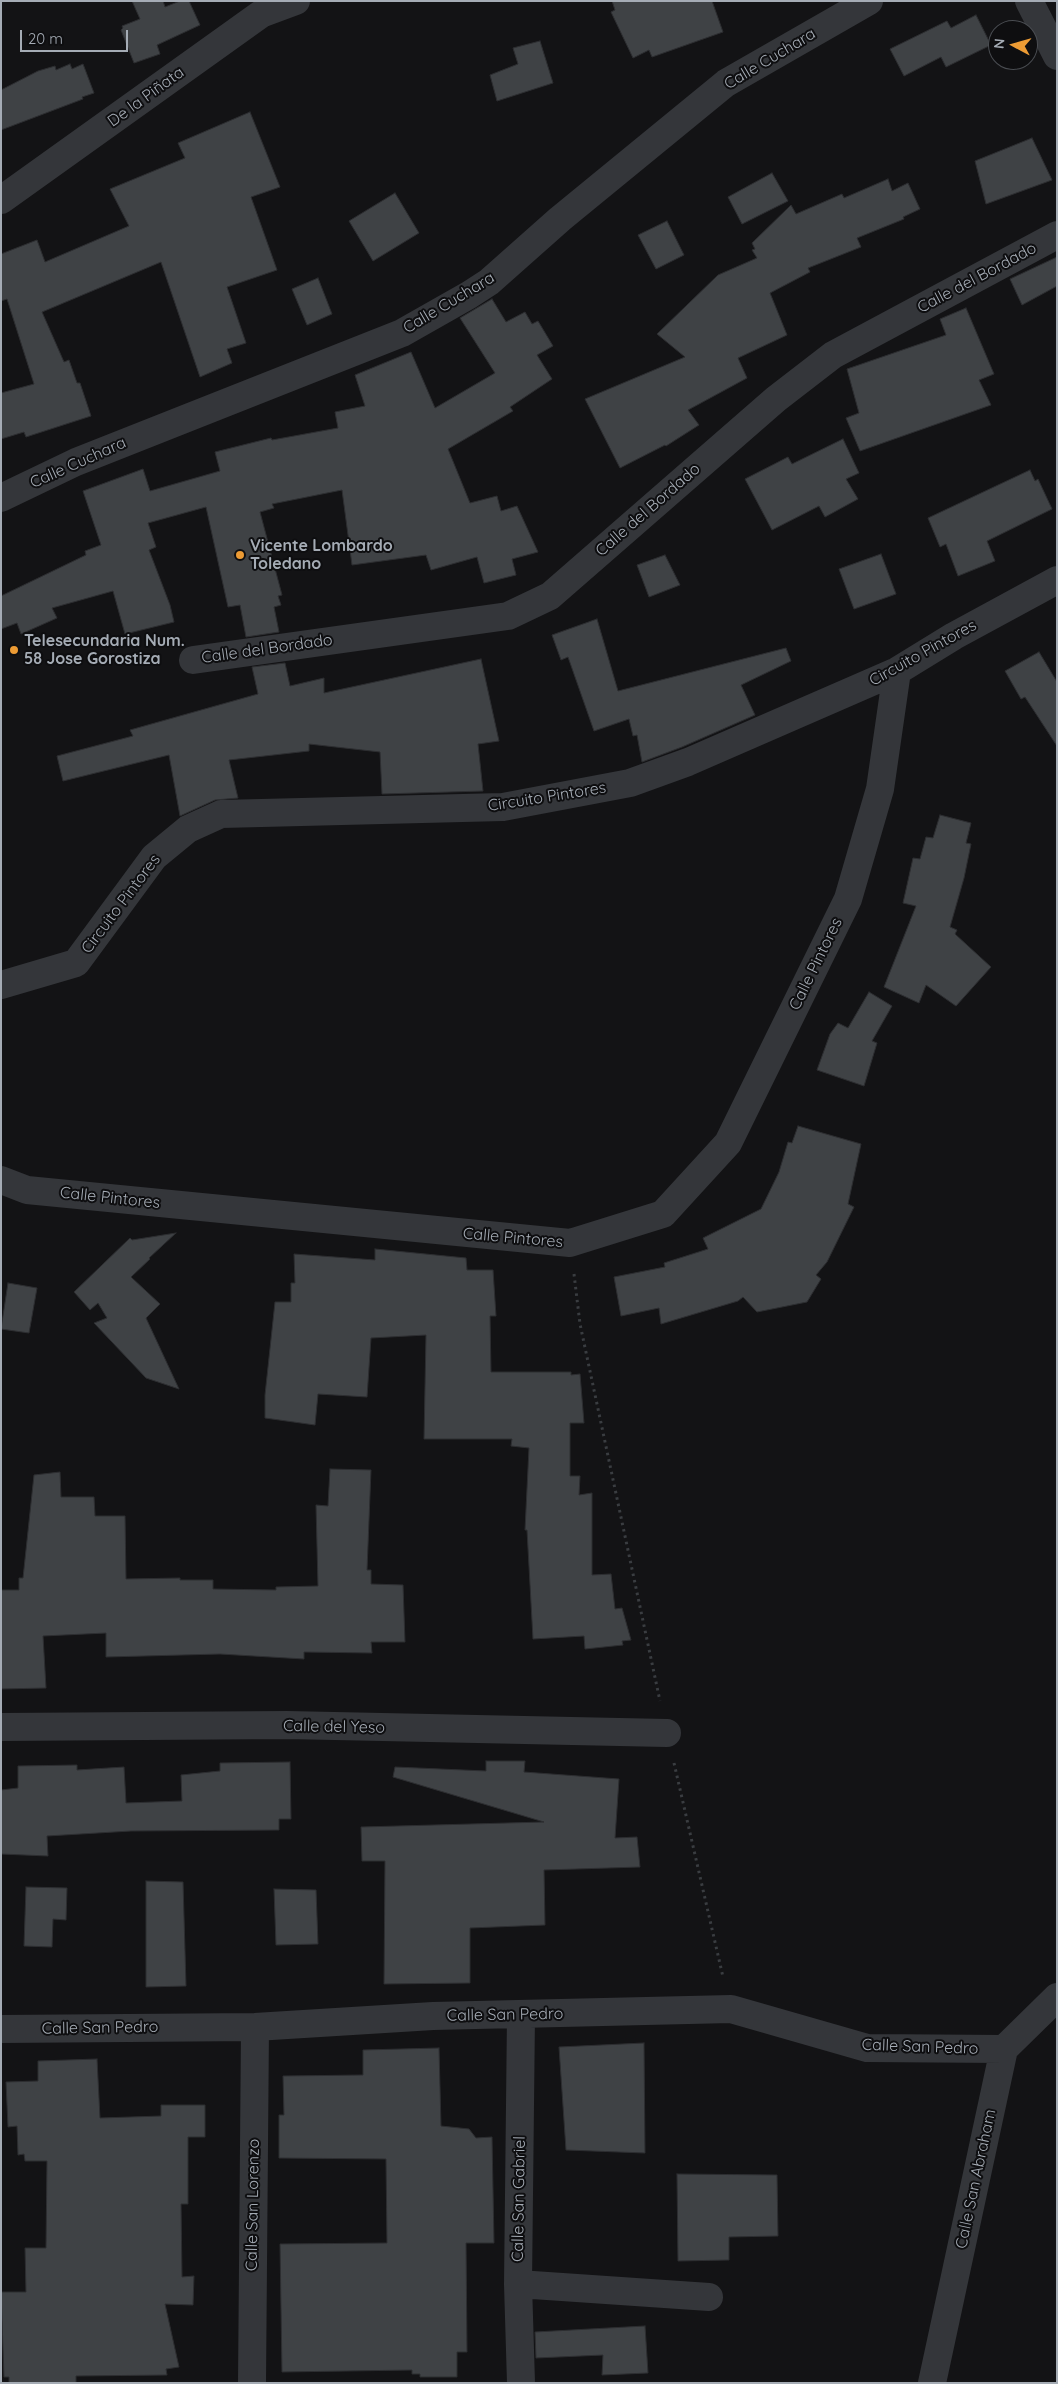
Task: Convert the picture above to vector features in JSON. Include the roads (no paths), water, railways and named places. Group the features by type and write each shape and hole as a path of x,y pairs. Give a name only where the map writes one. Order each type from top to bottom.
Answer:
{"street":[{"name":"De la Piñata","path":"1,200 261,14 296,1"},
{"name":"Calle Cuchara","path":"1,498 76,462 402,333 469,295 489,282 560,219 726,83 869,1"},
{"path":"1029,1 1057,56"},
{"name":"Calle del Bordado","path":"193,660 508,616 550,596 776,400 833,355 1057,235"},
{"name":"Circuito Pintores","path":"1,985 76,963 154,857 188,829 221,814 502,807 630,783 688,762 897,671 954,636 1057,580"},
{"name":"Calle Pintores","path":"1,1180 27,1190 570,1243 663,1214 728,1143 848,899 880,788 897,671"},
{"name":"Calle del Yeso","path":"1,1727 287,1726 667,1733"},
{"path":"1004,2049 1057,1997"},
{"name":"Calle San Pedro","path":"1,2029 255,2026 433,2016 731,2010 867,2048 1004,2049"},
{"name":"Calle San Gabriel","path":"521,2015 518,2284 521,2383"},
{"name":"Calle San Lorenzo","path":"252,2383 255,2026"},
{"name":"Calle San Abraham","path":"932,2383 1004,2049"},
{"path":"518,2284 709,2297"}],"place":[{"name":"Vicente Lombardo Toledano","path":"240,555"},
{"name":"Telesecundaria Num. 58 Jose Gorostiza","path":"14,650"}]}
